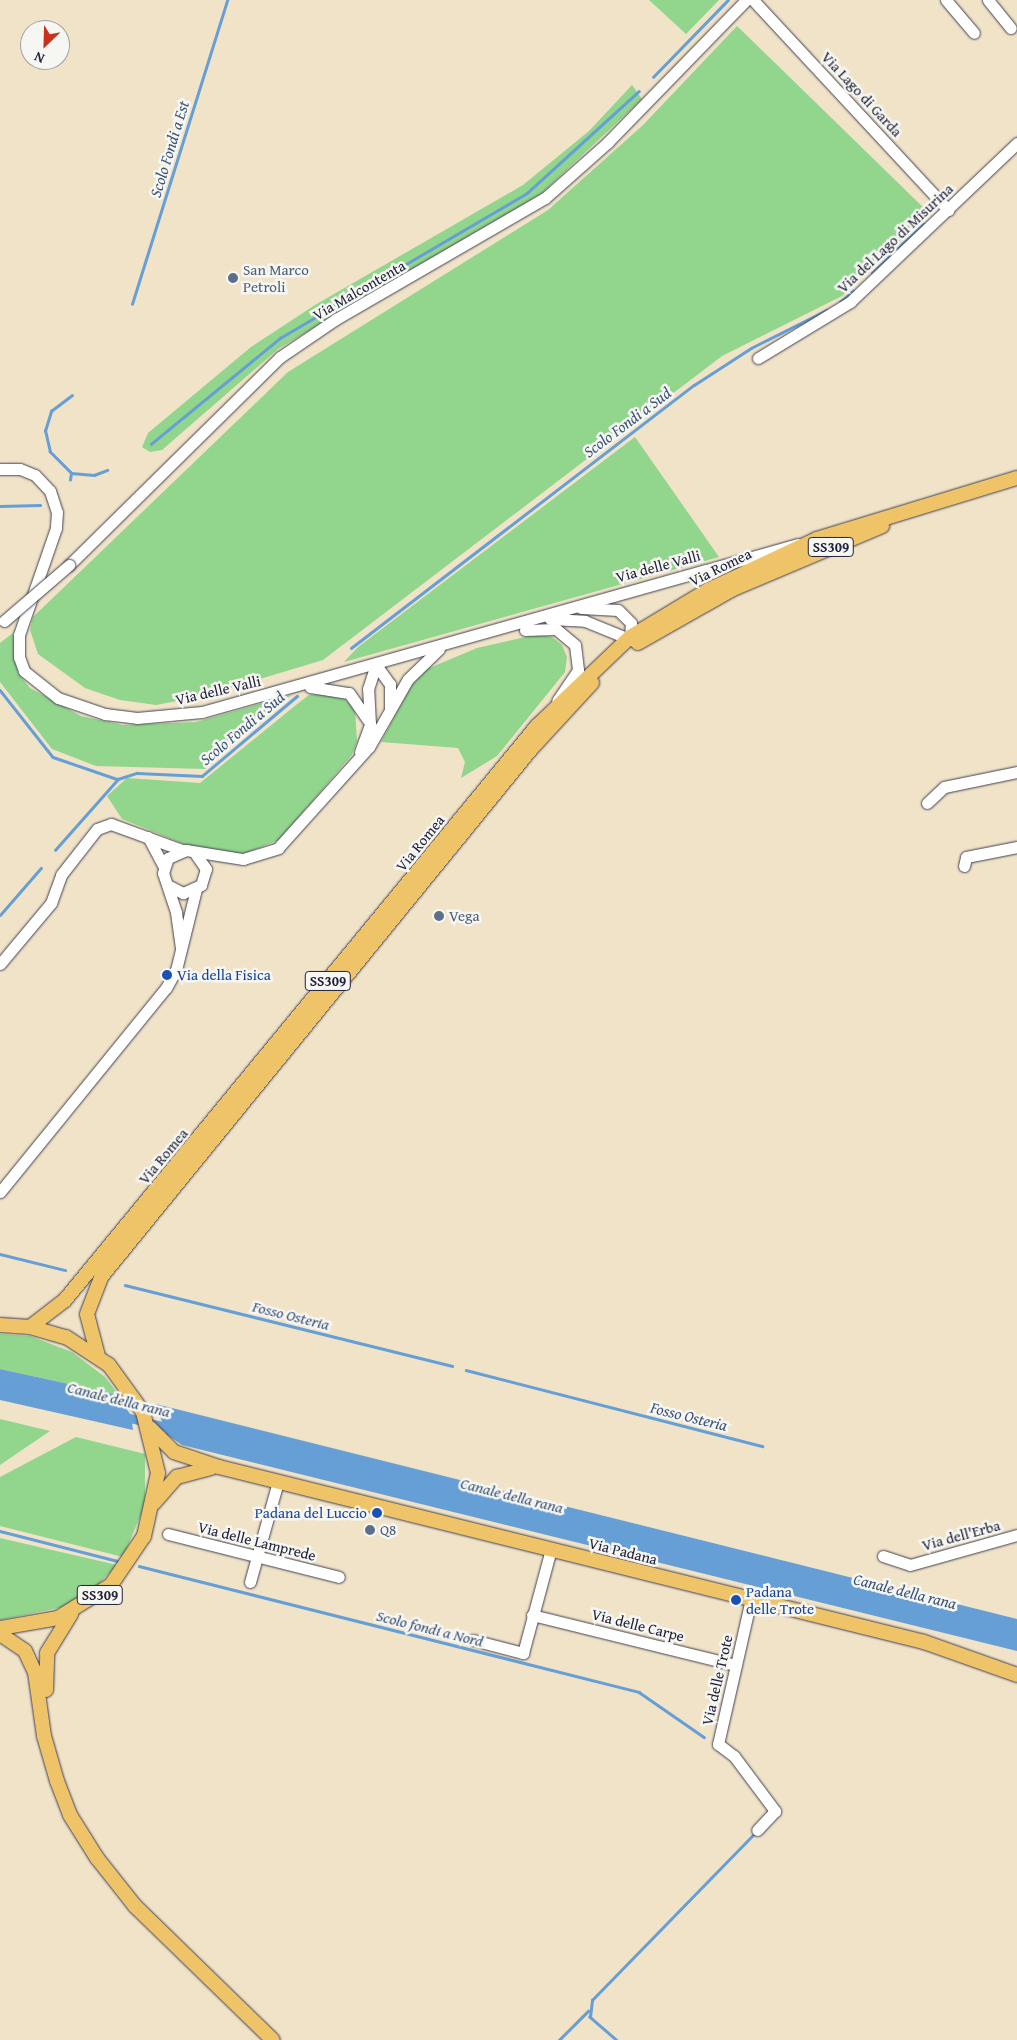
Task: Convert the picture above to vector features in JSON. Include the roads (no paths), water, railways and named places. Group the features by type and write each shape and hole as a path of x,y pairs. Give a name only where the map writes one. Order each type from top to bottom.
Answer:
{"main road":[{"name":"Via Romea","path":"30,1327 65,1300 552,709 633,641 683,603 814,540 1017,478"},
{"name":"Via Romea","path":"98,1356 87,1314 101,1277 531,749 578,696 633,641 732,589 929,505"},
{"name":"SS309","path":"0,1325 30,1327 66,1337 98,1356 135,1396 150,1428 158,1473 154,1504 144,1536 124,1569 99,1595 72,1613 41,1624 0,1628"},
{"name":"Via Padana","path":"150,1428 174,1452 219,1467 924,1642 1017,1675"},
{"path":"154,1504 177,1477 190,1470 219,1467"},
{"path":"72,1613 46,1653 46,1691 62,1770 88,1845"},
{"path":"0,1634 25,1651 35,1672 50,1759 70,1815 88,1845 135,1906 273,2040"}],"street":[{"name":"Via Malcontenta","path":"0,623 69,565 280,357 336,319 545,198 608,142 746,0"},
{"name":"Via Lago di Garda","path":"753,0 948,210"},
{"path":"946,0 974,33"},
{"path":"988,0 1011,28"},
{"name":"Via del Lago di Misurina","path":"758,358 846,305 1017,143"},
{"name":"Via delle Valli","path":"0,469 20,469 34,475 50,491 56,505 56,528 19,635 19,657 24,671 36,684 80,706 129,717 164,717 202,712 544,619 569,609 814,540"},
{"name":"Via delle Valli","path":"544,619 573,618 633,641 631,623 618,610 569,609"},
{"name":"Via delle Valli","path":"489,634 556,629 575,645 578,670 552,709"},
{"path":"0,964 51,903 61,875 97,829 110,824 182,850 227,860 256,858 278,848 383,728 408,679 442,647"},
{"path":"376,665 387,679 391,693 383,728"},
{"path":"356,760 370,724 368,689 376,665"},
{"path":"300,686 349,693 362,706 370,724"},
{"path":"927,803 944,787 1017,772"},
{"path":"148,837 164,867 181,948"},
{"path":"964,866 966,857 1017,847"},
{"path":"164,867 170,855 182,850"},
{"path":"196,853 204,863 206,876"},
{"path":"0,1192 166,988 181,948 196,889 206,876 227,860"},
{"path":"169,886 184,893 196,889"},
{"path":"250,1582 278,1482"},
{"name":"Via delle Lamprede","path":"168,1534 339,1577"},
{"name":"Via dell'Erba","path":"883,1556 910,1564 1017,1535"},
{"path":"473,1640 523,1654 551,1549"},
{"name":"Via delle Trote","path":"752,1599 718,1744 734,1756 775,1811 757,1830"},
{"name":"Via delle Carpe","path":"532,1615 736,1665"}],"water":[{"path":"0,1369 119,1395 131,1416 133,1430 0,1400"},
{"path":"156,1404 1017,1619 1017,1651 182,1445 166,1434"}],"waterway":[{"name":"Scolo Fondi a Est","path":"132,304 227,0"},
{"path":"653,77 728,0"},
{"path":"151,444 280,338 527,193 639,91"},
{"name":"Scolo Fondi a Sud","path":"872,273 923,224"},
{"name":"Scolo Fondi a Sud","path":"840,302 853,291"},
{"name":"Scolo Fondi a Sud","path":"351,648 694,385 751,348 827,310"},
{"name":"Scolo Fondi a Est","path":"71,473 50,452 45,431 51,411 72,395"},
{"name":"Scolo Fondi a Est","path":"70,480 71,473 94,475 107,470"},
{"name":"Scolo Fondi a Est","path":"0,506 40,505"},
{"name":"Scolo Fondi a Est","path":"0,690 53,757 117,779"},
{"name":"Scolo Fondi a Sud","path":"55,850 118,779 137,773 202,776 297,696"},
{"name":"Scolo Fondi a Sud","path":"0,915 41,868"},
{"name":"Fosso Osteria","path":"0,1254 65,1270"},
{"name":"Fosso Osteria","path":"125,1285 452,1366"},
{"name":"Fosso Osteria","path":"466,1370 762,1446"},
{"name":"Canale della rana","path":"122,1416 174,1429"},
{"name":"Scolo fondi a Nord","path":"0,1531 118,1561"},
{"name":"Scolo fondi a Nord","path":"139,1566 639,1692 704,1737"},
{"name":"Scolo fondi a Nord","path":"616,2040 590,2017 592,2000 754,1834"},
{"path":"559,2040 588,2011"}],"place":[{"name":"San Marco Petroli","path":"233,278"},
{"name":"Vega","path":"439,916"},
{"name":"Via della Fisica","path":"167,975"},
{"name":"Padana del Luccio","path":"377,1513"},
{"name":"Q8","path":"370,1530"},
{"name":"Padana delle Trote","path":"736,1600"}]}
